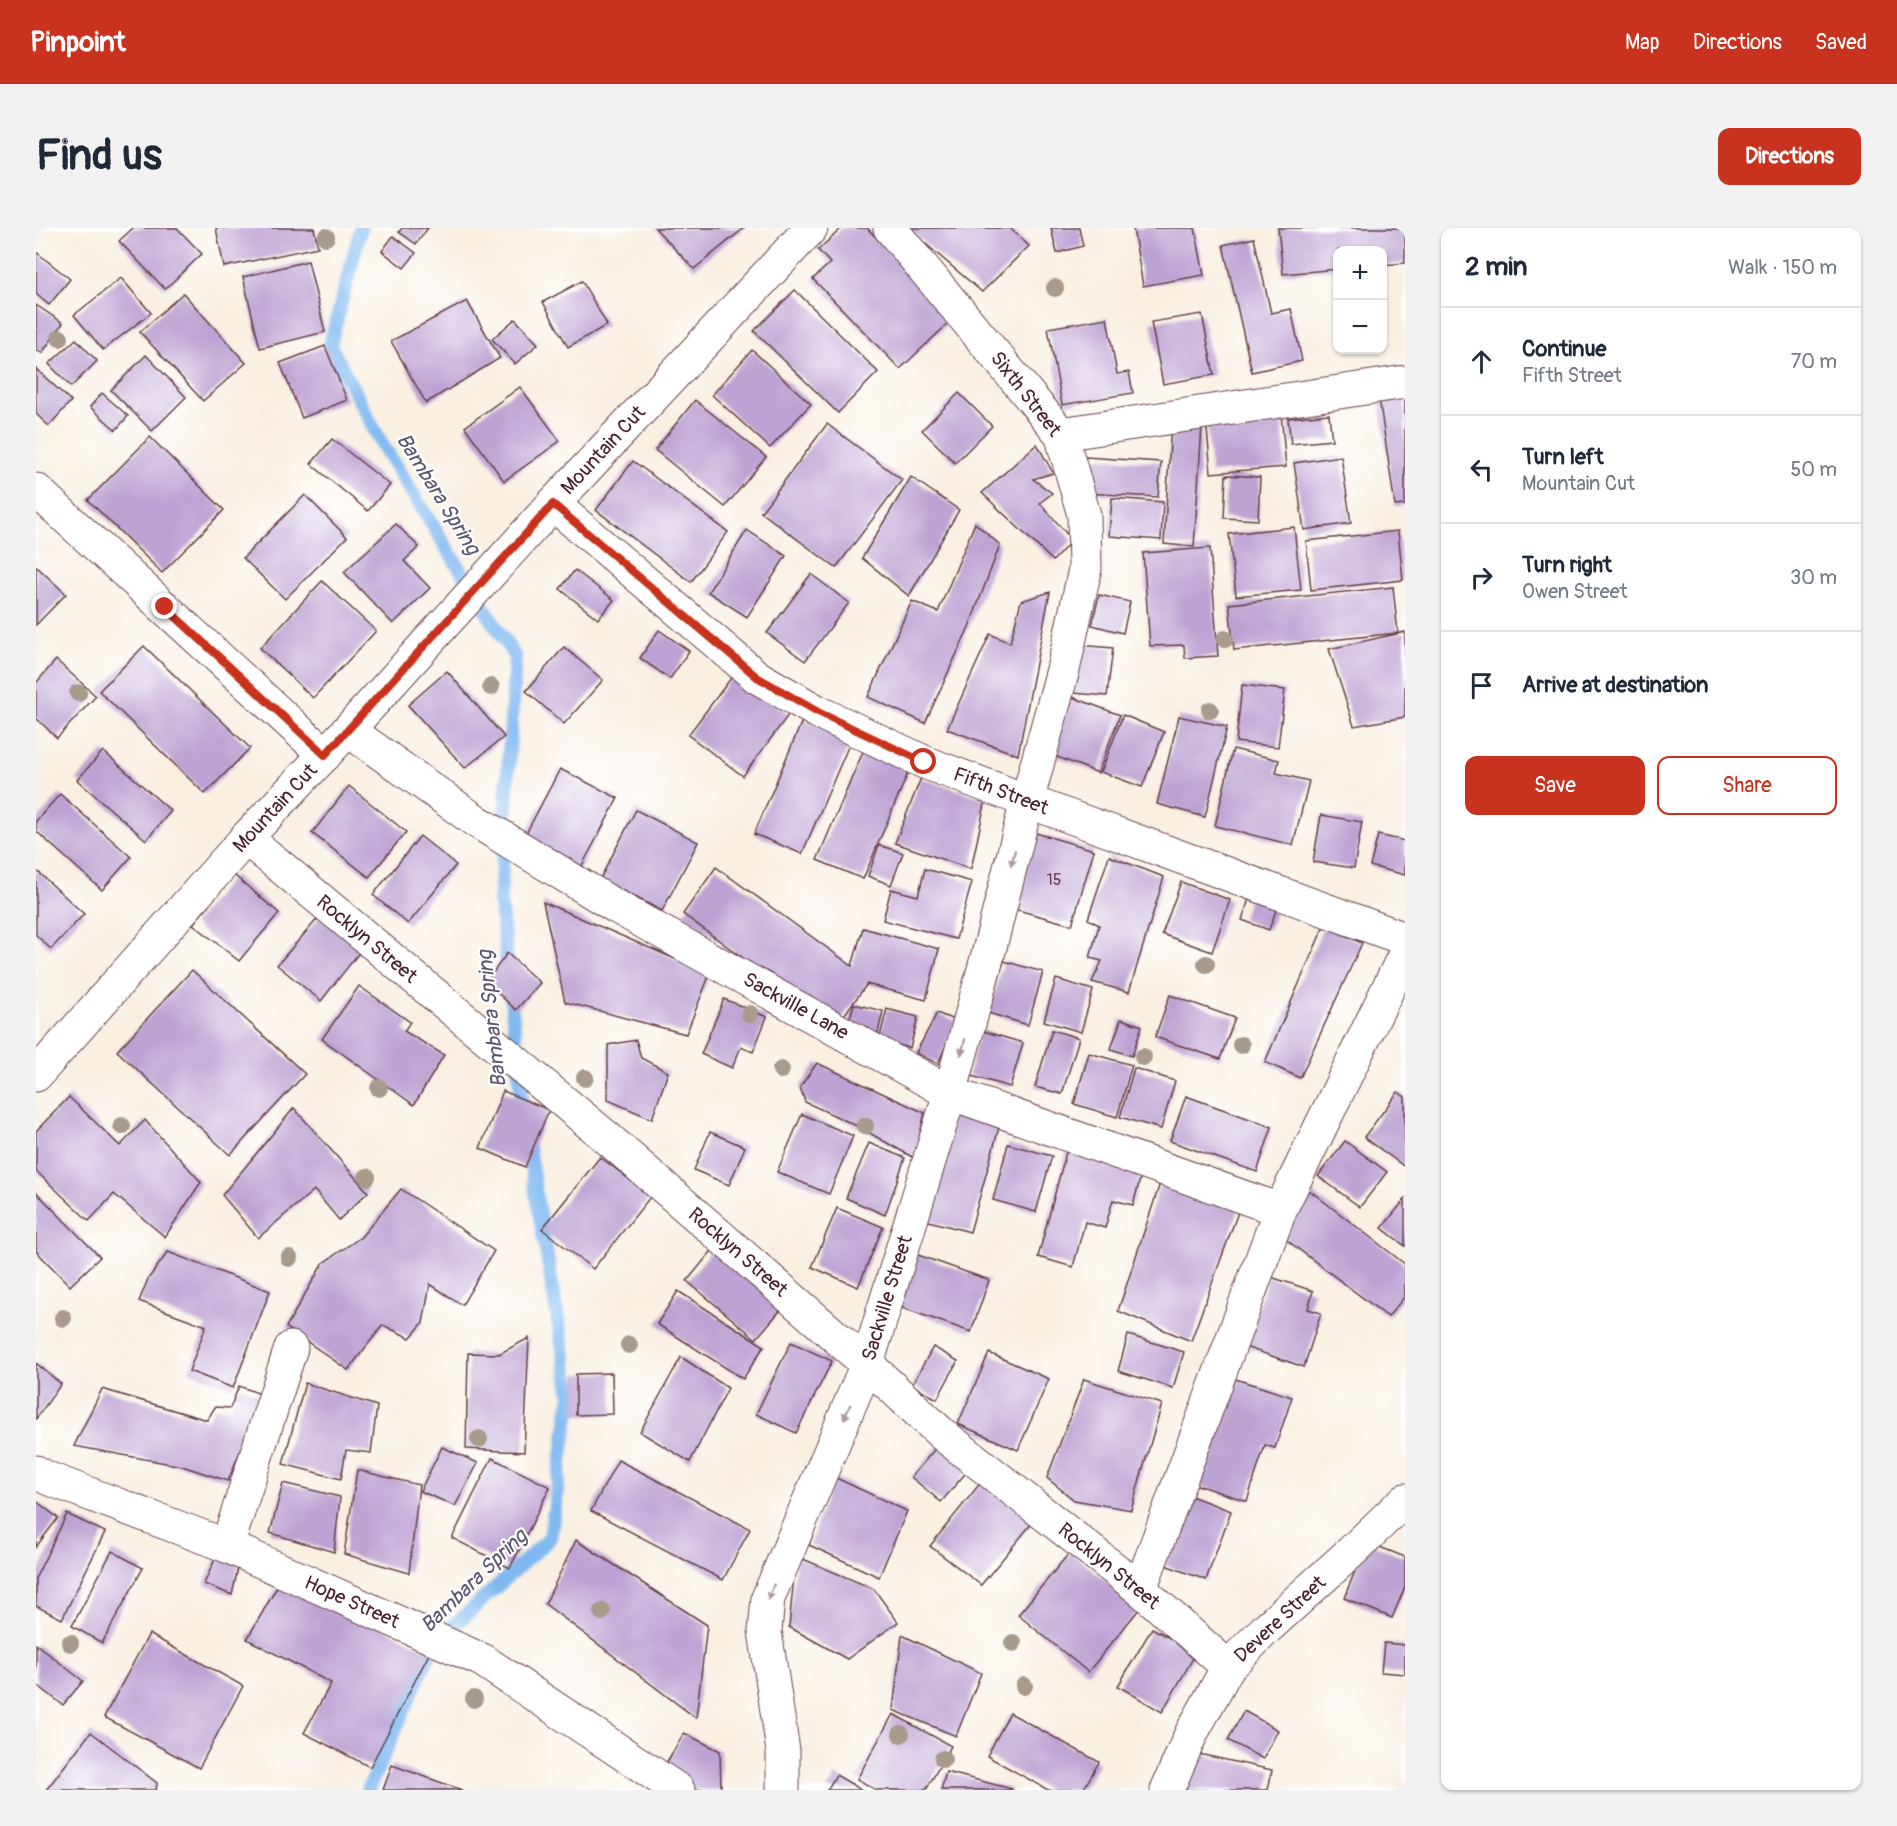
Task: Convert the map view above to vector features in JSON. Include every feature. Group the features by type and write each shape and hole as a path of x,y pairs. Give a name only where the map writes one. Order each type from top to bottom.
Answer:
{"street":[{"name":"Mountain Cut","path":"36,1076 246,838 811,228"},
{"name":"Sixth Street","path":"890,228 1061,434 1084,516 1085,569 1063,670 1027,801"},
{"path":"1061,434 1405,382"},
{"path":"36,489 325,755"},
{"name":"Fifth Street","path":"553,504 757,677 818,712 924,762 1405,939"},
{"name":"Sackville Lane","path":"348,730 476,821 615,906 950,1093 1280,1209"},
{"name":"Sackville Street","path":"783,1790 783,1751 765,1631 768,1598 867,1364 950,1093 1027,801"},
{"name":"Rocklyn Street","path":"246,838 604,1136 867,1364 942,1434 1140,1589 1228,1667"},
{"path":"1140,1589 1280,1209 1405,954"},
{"path":"227,1546 291,1348"},
{"name":"Hope Street","path":"36,1472 227,1546 482,1660 678,1790"},
{"name":"Devere Street","path":"1167,1790 1191,1734 1228,1667 1405,1500"}],"building":[{"path":"133,228 177,228 202,254 165,289 119,241"},
{"path":"216,228 314,228 318,247 224,267"},
{"path":"402,228 428,228 416,244 399,232"},
{"path":"655,228 744,228 694,269"},
{"path":"842,228 867,228 954,318 900,369 813,279 830,263 818,250"},
{"path":"907,228 1010,228 1029,246 982,292"},
{"path":"1051,228 1079,228 1083,246 1057,253"},
{"path":"1133,228 1195,228 1204,275 1143,286"},
{"path":"1278,228 1405,228 1405,263 1387,265 1387,246 1333,246 1333,269 1283,274"},
{"path":"393,236 416,253 404,268 382,251"},
{"path":"1254,238 1271,313 1291,309 1302,361 1252,372 1223,245"},
{"path":"36,252 70,279 49,305 36,294"},
{"path":"308,261 325,332 260,348 243,277"},
{"path":"121,278 151,313 103,350 74,315"},
{"path":"582,281 607,325 568,347 543,302"},
{"path":"795,290 878,372 838,413 754,331"},
{"path":"183,293 246,363 203,401 140,332"},
{"path":"467,301 500,358 426,403 391,341"},
{"path":"36,305 63,323 42,353 36,350"},
{"path":"1202,314 1214,375 1163,384 1151,322"},
{"path":"1107,318 1117,374 1129,372 1133,393 1062,405 1048,328"},
{"path":"515,319 538,344 515,364 492,339"},
{"path":"76,339 97,361 71,387 49,364"},
{"path":"325,346 347,400 302,418 280,363"},
{"path":"752,350 811,404 770,448 712,395"},
{"path":"146,355 186,397 152,431 111,390"},
{"path":"36,369 71,401 49,426 36,414"},
{"path":"520,387 560,441 504,481 465,427"},
{"path":"1405,388 1405,505 1395,506 1378,391"},
{"path":"102,393 128,416 116,430 90,407"},
{"path":"959,393 992,426 955,463 922,430"},
{"path":"695,400 766,457 725,507 655,450"},
{"path":"1281,413 1286,467 1211,473 1206,419"},
{"path":"1329,414 1332,440 1291,444 1288,418"},
{"path":"1171,423 1202,426 1194,547 1164,544"},
{"path":"827,424 902,480 836,568 761,512"},
{"path":"150,437 224,510 162,573 88,500"},
{"path":"332,439 390,485 368,511 311,464"},
{"path":"1037,444 1053,473 1033,479 1052,493 1040,503 1072,540 1053,561 982,493"},
{"path":"1341,456 1351,523 1304,530 1294,463"},
{"path":"1085,457 1161,462 1158,497 1083,493"},
{"path":"633,461 728,532 691,582 596,510"},
{"path":"1226,475 1260,477 1258,520 1224,518"},
{"path":"911,477 959,510 909,596 862,558"},
{"path":"305,495 347,537 285,599 243,558"},
{"path":"1112,498 1163,502 1161,540 1109,536"},
{"path":"975,523 1000,545 969,627 925,723 868,697 912,601 938,612"},
{"path":"396,524 419,547 404,561 430,588 393,624 344,572"},
{"path":"1294,527 1301,590 1236,596 1229,534"},
{"path":"747,530 786,556 747,617 708,592"},
{"path":"1398,531 1403,580 1311,590 1306,541"},
{"path":"1210,548 1218,656 1185,658 1184,645 1150,646 1143,553"},
{"path":"36,566 66,594 36,625"},
{"path":"575,570 614,600 598,619 560,589"},
{"path":"811,574 849,603 805,661 767,633"},
{"path":"322,581 376,631 313,698 260,648"},
{"path":"1393,587 1398,633 1234,650 1229,604"},
{"path":"1050,592 1018,755 947,729 990,634 1010,643 1021,601"},
{"path":"1099,595 1130,602 1123,633 1092,625"},
{"path":"659,630 689,651 670,679 640,658"},
{"path":"1405,632 1405,717 1354,726 1329,649"},
{"path":"1079,645 1113,648 1107,696 1074,693"},
{"path":"144,646 250,748 205,794 99,691"},
{"path":"564,647 603,680 564,724 526,691"},
{"path":"56,660 96,696 57,738 36,718 36,683"},
{"path":"447,671 504,737 465,768 408,705"},
{"path":"734,674 789,714 743,776 688,735"},
{"path":"1242,685 1285,690 1278,747 1236,742"},
{"path":"1072,697 1120,715 1098,773 1050,754"},
{"path":"1123,715 1164,732 1142,787 1101,772"},
{"path":"1179,716 1227,727 1205,817 1157,804"},
{"path":"803,719 851,740 802,854 754,834"},
{"path":"868,740 914,759 863,879 817,860"},
{"path":"1233,749 1279,760 1276,773 1309,781 1293,845 1215,826"},
{"path":"103,751 171,811 146,840 77,780"},
{"path":"560,769 618,798 578,873 521,843"},
{"path":"921,778 986,799 971,869 895,843"},
{"path":"349,786 406,832 369,877 312,833"},
{"path":"60,794 131,857 102,890 36,831 36,821"},
{"path":"636,810 698,842 662,911 600,879"},
{"path":"1321,815 1362,822 1354,868 1313,862"},
{"path":"1036,833 1094,850 1072,925 1014,909"},
{"path":"1378,835 1405,841 1405,875 1370,866"},
{"path":"420,836 456,865 408,924 373,895"},
{"path":"879,845 903,853 891,885 868,876"},
{"path":"1109,856 1164,877 1129,992 1092,982 1102,961 1090,958 1099,925 1088,919"},
{"path":"716,867 852,966 863,928 939,949 926,1000 867,984 836,1026 683,914"},
{"path":"925,869 972,882 956,939 883,920 891,889 918,896"},
{"path":"36,870 84,914 51,949 36,935"},
{"path":"234,875 279,913 239,961 193,924"},
{"path":"1181,882 1230,900 1212,952 1162,934"},
{"path":"1252,890 1280,899 1269,930 1242,920"},
{"path":"543,902 710,974 686,1034 565,1002"},
{"path":"320,916 362,949 321,1001 277,965"},
{"path":"1324,926 1362,943 1300,1078 1265,1062"},
{"path":"507,953 540,983 516,1010 486,982"},
{"path":"1004,961 1043,972 1028,1025 988,1013"},
{"path":"192,970 305,1074 230,1155 117,1051"},
{"path":"1056,979 1093,990 1081,1032 1044,1021"},
{"path":"359,986 410,1022 404,1031 444,1055 414,1105 322,1039"},
{"path":"1170,995 1235,1018 1220,1059 1155,1037"},
{"path":"724,999 767,1017 753,1052 741,1047 732,1068 701,1054"},
{"path":"854,1004 883,1011 877,1037 847,1028"},
{"path":"887,1009 918,1017 910,1048 879,1040"},
{"path":"937,1013 956,1021 938,1064 916,1053"},
{"path":"1121,1019 1142,1026 1132,1056 1111,1049"},
{"path":"980,1030 1023,1043 1010,1087 968,1075"},
{"path":"1052,1030 1079,1038 1062,1094 1035,1087"},
{"path":"636,1040 641,1058 668,1072 652,1119 608,1100 608,1045"},
{"path":"1089,1053 1132,1065 1117,1117 1074,1104"},
{"path":"817,1063 925,1113 914,1158 857,1126 805,1102 800,1087"},
{"path":"1134,1068 1175,1081 1161,1129 1120,1117"},
{"path":"503,1091 549,1110 525,1167 480,1148"},
{"path":"1398,1092 1405,1097 1405,1167 1364,1137"},
{"path":"1186,1096 1272,1127 1257,1172 1170,1141"},
{"path":"69,1097 120,1146 145,1120 201,1182 165,1237 114,1194 89,1221 36,1171 36,1131"},
{"path":"294,1108 368,1192 339,1220 314,1190 258,1238 222,1195"},
{"path":"954,1111 1000,1124 970,1232 925,1220"},
{"path":"802,1114 853,1136 829,1194 777,1172"},
{"path":"710,1132 745,1147 729,1185 694,1170"},
{"path":"1345,1141 1387,1172 1360,1207 1318,1176"},
{"path":"869,1143 905,1158 885,1215 846,1198"},
{"path":"1008,1144 1052,1156 1036,1212 993,1200"},
{"path":"1066,1152 1142,1172 1133,1205 1113,1200 1105,1228 1085,1222 1073,1267 1038,1257"},
{"path":"600,1157 651,1196 593,1269 542,1229"},
{"path":"1163,1174 1241,1204 1191,1341 1118,1311"},
{"path":"401,1189 494,1251 462,1305 430,1284 423,1323 410,1338 383,1325 348,1370 286,1327 323,1263 361,1237"},
{"path":"1309,1190 1405,1264 1405,1296 1388,1317 1284,1238 1293,1211"},
{"path":"36,1192 100,1257 70,1286 36,1251"},
{"path":"1405,1199 1405,1246 1382,1228"},
{"path":"837,1208 883,1227 858,1287 812,1267"},
{"path":"715,1247 784,1306 756,1339 687,1281"},
{"path":"168,1252 270,1291 233,1388 189,1371 206,1326 139,1301 148,1279"},
{"path":"915,1254 989,1280 971,1332 897,1306"},
{"path":"1268,1276 1313,1291 1308,1309 1321,1313 1304,1367 1245,1347"},
{"path":"678,1291 764,1346 743,1379 657,1324"},
{"path":"1128,1335 1184,1352 1173,1388 1118,1371"},
{"path":"529,1338 524,1452 466,1449 468,1353 499,1354"},
{"path":"791,1342 832,1361 796,1433 756,1414"},
{"path":"933,1347 958,1361 937,1399 912,1385"},
{"path":"989,1353 1049,1379 1018,1450 958,1424"},
{"path":"681,1357 728,1388 690,1462 640,1432"},
{"path":"36,1363 61,1384 36,1419"},
{"path":"612,1373 613,1414 576,1415 576,1374"},
{"path":"1229,1377 1292,1397 1275,1448 1265,1445 1247,1501 1194,1484"},
{"path":"1084,1379 1162,1404 1131,1510 1074,1500 1047,1478"},
{"path":"305,1383 377,1406 371,1453 346,1450 341,1479 283,1464"},
{"path":"239,1386 263,1395 228,1481 182,1466 74,1446 102,1389 207,1420 215,1407 230,1408"},
{"path":"940,1443 970,1468 941,1502 911,1477"},
{"path":"442,1447 478,1463 455,1506 420,1491"},
{"path":"492,1458 550,1487 510,1568 452,1538"},
{"path":"618,1460 750,1529 723,1580 591,1511"},
{"path":"357,1470 419,1485 409,1573 344,1554"},
{"path":"834,1477 907,1511 879,1577 809,1545"},
{"path":"982,1481 1033,1522 981,1585 930,1546"},
{"path":"283,1483 340,1497 334,1552 270,1533"},
{"path":"1191,1496 1231,1511 1206,1580 1165,1565"},
{"path":"36,1501 58,1518 36,1547"},
{"path":"67,1514 105,1532 62,1619 36,1606 36,1577"},
{"path":"576,1540 707,1625 696,1718 545,1604"},
{"path":"1367,1542 1405,1557 1405,1587 1392,1618 1344,1598"},
{"path":"112,1551 143,1568 102,1643 72,1626"},
{"path":"218,1552 240,1559 232,1595 204,1584"},
{"path":"1070,1552 1140,1608 1088,1672 1018,1615"},
{"path":"796,1556 874,1589 898,1622 847,1659 789,1627"},
{"path":"284,1575 430,1652 370,1767 304,1733 331,1683 247,1639"},
{"path":"1152,1628 1196,1653 1162,1712 1118,1686"},
{"path":"149,1634 243,1686 199,1768 104,1717"},
{"path":"902,1635 981,1673 956,1736 893,1710"},
{"path":"1384,1643 1405,1645 1405,1674 1381,1672"},
{"path":"36,1644 83,1681 63,1705 36,1684"},
{"path":"1244,1711 1278,1730 1263,1759 1228,1740"},
{"path":"1010,1713 1099,1762 1083,1790 1048,1790 987,1756"},
{"path":"893,1714 951,1746 926,1790 876,1790 857,1779"},
{"path":"91,1732 157,1783 156,1790 46,1790"},
{"path":"684,1733 720,1751 721,1790 692,1790 661,1772"},
{"path":"1190,1752 1272,1770 1268,1790 1182,1790"},
{"path":"392,1765 462,1790 383,1790"},
{"path":"946,1772 1012,1789 1012,1790 941,1790"},
{"path":"836,1775 862,1790 827,1790"}],"waterway":[{"name":"Bambara Spring","path":"361,228 330,345 383,446 515,657 500,901 508,971"},
{"name":"Bambara Spring","path":"510,990 524,1117"},
{"name":"Bambara Spring","path":"368,1790 434,1644 550,1538 571,1395 527,1142"}],"route":[{"path":"165,607 325,755 553,504 757,677 818,712 924,762"}]}
